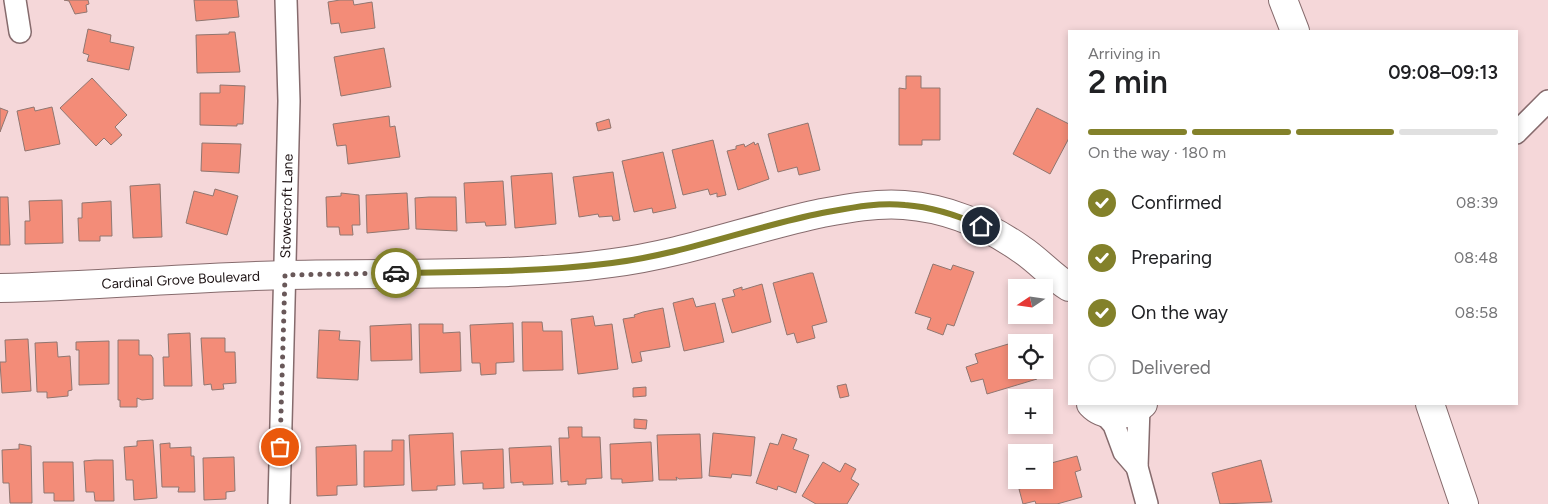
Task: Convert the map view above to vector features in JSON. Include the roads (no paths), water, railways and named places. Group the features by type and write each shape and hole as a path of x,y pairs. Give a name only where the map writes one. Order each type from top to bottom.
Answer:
{"street":[{"path":"15,0 20,32"},
{"name":"Stowecroft Lane","path":"279,504 289,101 286,0"},
{"path":"1283,0 1295,30"},
{"path":"1518,131 1548,102"},
{"name":"Cardinal Grove Boulevard","path":"0,288 285,275 542,270 613,263 686,249 784,221 863,205 905,205 956,215 994,232 1024,250 1062,282 1068,301"},
{"path":"1097,408 1116,414 1128,413 1141,405"},
{"path":"1141,405 1137,467 1147,504"},
{"path":"1430,405 1464,504"},
{"path":"1097,408 1114,425 1124,452 1137,467"}]}
